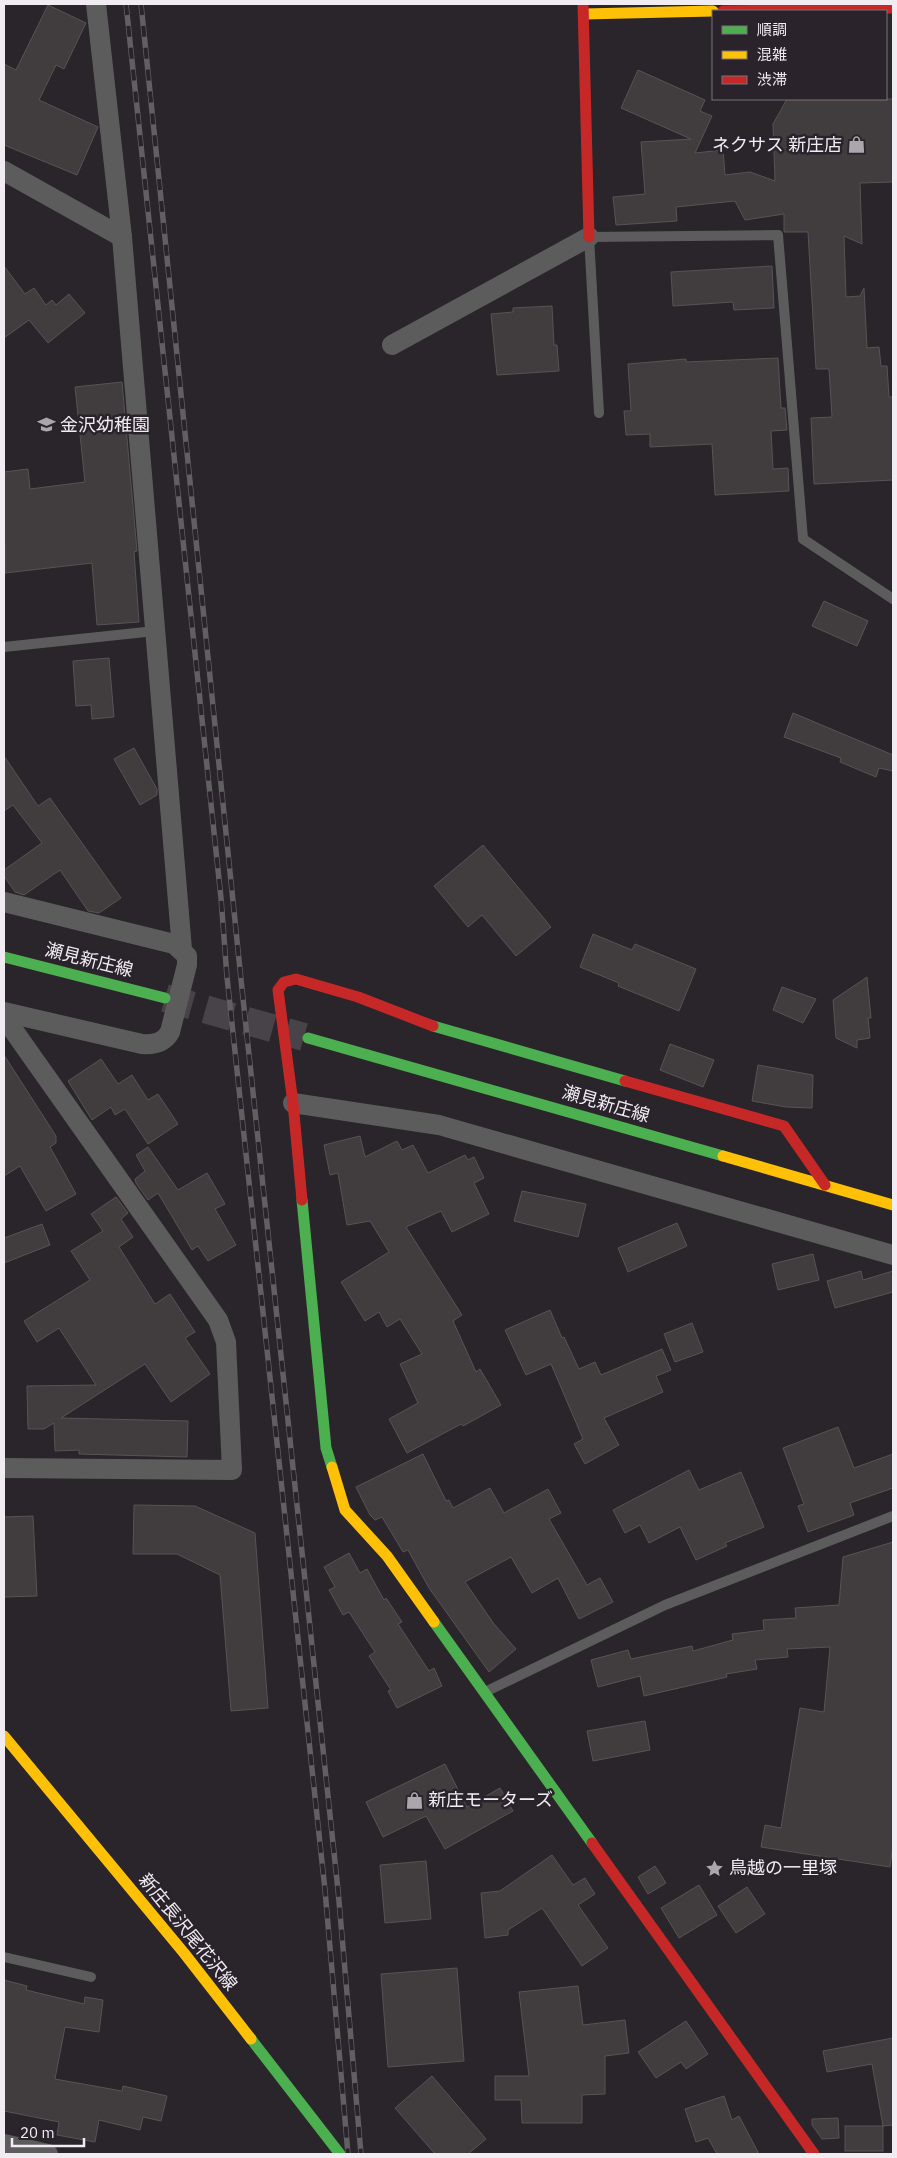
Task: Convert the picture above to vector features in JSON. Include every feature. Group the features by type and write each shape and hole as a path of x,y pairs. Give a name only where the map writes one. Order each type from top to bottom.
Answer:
{"street":[{"path":"96,4 122,237 182,949"},
{"path":"780,10 893,8"},
{"path":"392,345 589,237 584,9 712,11"},
{"path":"4,171 122,237"},
{"path":"4,902 174,944 182,949 187,956 187,965 170,1032 166,1039 160,1042 142,1044 4,1012"},
{"name":"瀬見新庄線","path":"4,956 165,998"},
{"path":"814,2154 387,1556 345,1510 326,1448 293,1103 278,990 284,982 296,980 358,997 421,1024 784,1126 825,1185"},
{"path":"4,1017 218,1320 226,1342 232,1470 4,1468"},
{"name":"瀬見新庄線","path":"308,1038 893,1205"},
{"path":"293,1103 447,1127 893,1255"},
{"name":"新庄長沢尾花沢線","path":"4,1736 184,1953 340,2154"},
{"path":"4,2144 48,2154"}],"lane":[{"path":"599,414 589,237 778,235 803,539 893,599"},
{"path":"4,647 155,632"},
{"path":"484,1693 665,1605 893,1516"},
{"path":"4,1956 91,1977"}],"building":[{"path":"48,5 86,23 64,69 56,65 39,100 98,127 77,175 4,145 4,64 16,70"},
{"path":"638,70 705,100 700,111 712,116 695,153 723,150 725,175 750,172 775,181 773,124 786,100 893,99 893,182 860,183 862,244 844,236 846,297 860,296 864,288 867,348 879,347 881,366 887,366 889,397 893,397 893,480 814,484 811,418 832,417 829,369 816,369 808,232 784,232 784,214 745,220 735,201 676,207 677,221 616,225 613,197 645,194 641,142 691,139 621,108"},
{"path":"4,266 25,294 34,288 46,305 52,300 56,305 69,294 85,313 48,343 29,320 4,338"},
{"path":"772,266 774,308 734,310 733,302 673,306 671,272"},
{"path":"552,306 554,345 557,345 559,371 497,375 491,314 513,312 513,308"},
{"path":"778,358 781,408 785,408 787,430 771,431 773,469 788,468 789,491 715,495 712,444 650,447 650,434 626,435 624,411 631,411 628,364 686,359 686,362"},
{"path":"122,382 137,551 134,552 139,622 97,625 92,563 5,573 4,472 28,469 30,489 85,482 75,387"},
{"path":"824,601 868,621 857,646 812,626"},
{"path":"109,658 114,717 92,719 91,705 76,706 73,661"},
{"path":"793,713 893,755 893,771 879,768 876,777 840,762 841,758 784,737"},
{"path":"134,748 157,789 157,795 140,805 114,759"},
{"path":"4,756 38,806 50,798 121,898 99,913 88,911 60,870 24,895 15,892 4,876 4,870 42,843 13,805 4,811"},
{"path":"483,845 551,927 516,956 482,915 468,927 434,886"},
{"path":"593,934 632,950 635,944 696,969 679,1011 618,986 619,983 580,967"},
{"path":"867,977 871,1018 868,1018 870,1038 857,1040 857,1048 836,1038 833,1000"},
{"path":"782,987 816,999 803,1023 773,1010"},
{"path":"670,1044 714,1060 703,1087 660,1070"},
{"path":"4,1055 56,1136 56,1143 50,1147 76,1194 46,1211 20,1166 4,1176"},
{"path":"101,1059 118,1084 132,1075 148,1100 158,1094 178,1124 148,1144 125,1109 115,1115 111,1107 92,1120 68,1081"},
{"path":"758,1065 813,1075 812,1108 786,1107 752,1101"},
{"path":"360,1136 365,1157 397,1141 402,1150 413,1145 428,1173 465,1155 468,1160 474,1157 484,1178 474,1183 489,1214 452,1232 441,1211 406,1227 462,1315 453,1321 476,1372 480,1369 501,1405 407,1453 389,1419 418,1403 400,1364 422,1354 400,1319 387,1327 379,1312 365,1321 341,1282 389,1252 370,1221 347,1225 338,1173 330,1175 324,1145"},
{"path":"148,1147 178,1190 207,1173 225,1204 215,1209 236,1245 208,1261 198,1246 192,1250 158,1193 148,1200 136,1183 135,1179 145,1171 136,1155"},
{"path":"522,1191 586,1204 578,1237 514,1221"},
{"path":"116,1197 128,1213 121,1219 133,1237 119,1247 155,1304 170,1294 195,1332 185,1338 210,1374 171,1402 145,1364 61,1418 188,1421 187,1457 79,1454 79,1450 55,1451 54,1423 44,1429 28,1429 27,1386 96,1385 59,1328 37,1342 24,1321 90,1280 71,1251 103,1231 91,1214"},
{"path":"677,1223 687,1246 628,1272 618,1248"},
{"path":"42,1224 50,1245 4,1263 4,1238"},
{"path":"813,1254 819,1280 778,1290 772,1264"},
{"path":"861,1271 863,1280 893,1271 893,1292 835,1308 827,1281"},
{"path":"550,1310 562,1338 564,1337 579,1369 595,1362 601,1375 662,1349 671,1370 656,1376 663,1392 604,1418 619,1445 585,1464 574,1444 583,1439 551,1364 526,1375 505,1330"},
{"path":"692,1323 703,1352 675,1362 664,1334"},
{"path":"838,1427 854,1468 893,1454 893,1488 850,1503 854,1515 808,1532 798,1506 804,1504 783,1448"},
{"path":"423,1454 446,1501 449,1500 453,1508 490,1488 504,1513 548,1489 561,1513 549,1519 587,1585 600,1578 613,1602 579,1619 558,1578 532,1593 511,1557 465,1582 494,1624 516,1649 489,1672 429,1588 408,1550 403,1552 382,1517 375,1520 370,1515 356,1487"},
{"path":"689,1470 699,1490 741,1472 764,1527 725,1543 727,1546 696,1560 680,1527 649,1543 640,1525 625,1533 613,1510"},
{"path":"134,1505 195,1506 255,1533 268,1708 231,1711 220,1575 177,1554 133,1554"},
{"path":"33,1516 37,1596 4,1597 4,1517"},
{"path":"893,1542 893,1846 890,1867 761,1847 765,1825 781,1828 800,1708 824,1712 830,1647 787,1649 788,1657 755,1660 757,1669 726,1674 727,1677 644,1696 640,1676 598,1687 591,1660 628,1650 631,1659 692,1646 693,1651 733,1640 732,1634 764,1630 763,1620 796,1618 795,1608 839,1605 843,1557"},
{"path":"349,1553 360,1573 367,1569 384,1600 386,1598 402,1622 398,1624 429,1671 434,1668 442,1686 397,1708 388,1691 391,1690 369,1656 375,1652 349,1612 343,1615 329,1590 335,1587 324,1567"},
{"path":"645,1721 650,1750 593,1761 587,1731"},
{"path":"445,1764 467,1807 500,1788 513,1811 445,1849 426,1816 383,1837 366,1802"},
{"path":"552,1855 573,1885 585,1878 595,1894 578,1905 608,1948 582,1966 542,1908 508,1930 508,1935 485,1938 481,1893 500,1891"},
{"path":"426,1861 431,1919 385,1923 380,1865"},
{"path":"655,1866 666,1883 648,1894 638,1877"},
{"path":"699,1885 717,1915 679,1938 661,1908"},
{"path":"747,1887 765,1914 736,1933 718,1906"},
{"path":"457,1968 464,2061 388,2067 381,1974"},
{"path":"4,1980 27,1986 26,1990 84,2004 85,1997 103,2000 99,2032 65,2027 55,2079 122,2091 123,2086 167,2096 161,2121 143,2117 140,2130 99,2120 95,2142 57,2135 59,2122 4,2111"},
{"path":"578,1986 583,2025 625,2020 629,2053 605,2056 605,2094 582,2095 582,2123 522,2123 521,2100 495,2100 495,2076 529,2076 519,1992"},
{"path":"686,2021 708,2054 686,2069 681,2062 656,2078 638,2052"},
{"path":"893,2038 893,2125 883,2126 872,2064 827,2072 823,2051"},
{"path":"432,2076 486,2139 468,2154 435,2154 395,2108"},
{"path":"724,2096 732,2120 739,2116 759,2154 717,2154 708,2138 696,2142 685,2109"},
{"path":"838,2118 839,2138 822,2139 812,2125 812,2119"},
{"path":"845,2126 883,2126 883,2151 845,2151"}],"tunnel":[{"path":"165,998 304,1037"}],"railway":[{"path":"126,4 221,898 227,977 325,1890 348,2154"},
{"path":"141,4 242,989 338,1890 361,2154"}],"traffic: fast":[{"path":"4,957 165,998"},
{"path":"433,1026 625,1081"},
{"path":"308,1038 723,1156"},
{"path":"302,1200 326,1448 332,1467"},
{"path":"434,1622 592,1843"},
{"path":"251,2039 340,2154"}],"traffic: slow":[{"path":"584,14 712,11"},
{"path":"723,1156 893,1205"},
{"path":"332,1467 345,1510 387,1556 434,1622"},
{"path":"4,1736 184,1953 251,2039"}],"traffic: jam":[{"path":"583,4 589,237"},
{"path":"780,10 893,8"},
{"path":"302,1200 293,1103 278,990 284,982 296,979 358,997 433,1026"},
{"path":"625,1081 784,1126 825,1185"},
{"path":"592,1843 814,2154"}],"place":[{"name":"ネクサス 新庄店","path":"856,145"},
{"name":"金沢幼稚園","path":"46,425"},
{"name":"新庄モーターズ","path":"414,1800"},
{"name":"鳥越の一里塚","path":"715,1868"}]}
